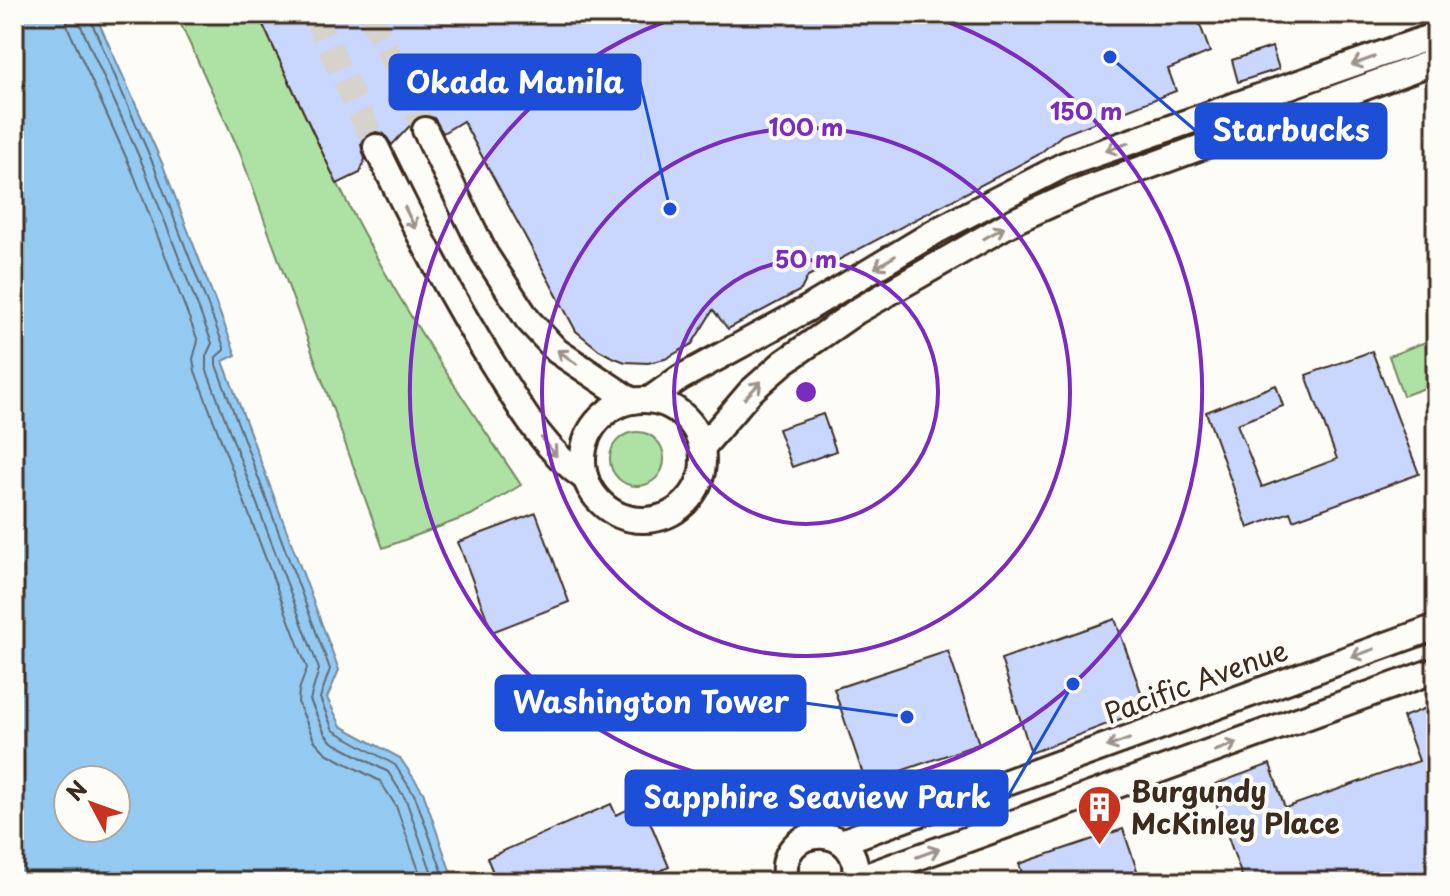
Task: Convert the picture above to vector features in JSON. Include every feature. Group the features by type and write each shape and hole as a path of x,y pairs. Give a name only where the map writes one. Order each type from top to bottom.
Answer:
{"street":[{"path":"425,130 485,254 528,320 557,351 640,400 664,403 689,420 697,433 702,448 702,466 693,493 671,512 658,518 635,519 613,512 595,496 586,479 583,457 588,434 611,409 640,400 814,305 938,230 1064,165 1436,35"},
{"path":"702,448 750,392 784,362 857,311 1014,221 1076,193 1436,61"},
{"path":"376,147 435,269 490,360 549,449 586,479"},
{"name":"Pacific Avenue","path":"841,842 1436,627"},
{"path":"786,882 785,863 797,843 819,835 841,842 852,855 855,881 1436,670"}],"green space":[{"path":"176,14 258,14 337,183 384,270 440,363 521,485 471,515 383,548 239,150"},
{"path":"1436,338 1436,384 1403,396 1389,356"},
{"path":"637,432 656,440 664,459 656,478 637,486 618,478 610,459 618,440"}],"water":[{"path":"14,14 95,14 162,163 236,355 223,361 339,670 327,698 341,726 400,758 423,792 454,882 14,882"}],"building":[{"path":"258,14 1196,14 1210,52 1168,69 1176,91 1062,135 1038,155 808,276 801,290 728,329 713,310 692,344 665,359 648,363 625,362 610,356 576,331 463,121 443,133 434,118 419,116 392,145 384,134 369,134 361,145 365,159 360,173 337,184"},
{"path":"1272,47 1279,69 1238,82 1232,60"},
{"path":"1372,351 1419,474 1293,520 1290,512 1248,528 1206,412 1276,385 1283,406 1237,424 1262,487 1337,459 1306,375"},
{"path":"823,414 836,451 792,467 778,429"},
{"path":"536,513 569,602 492,632 458,542"},
{"path":"1115,619 1147,709 1031,753 1001,659"},
{"path":"948,651 979,744 866,783 834,689"},
{"path":"1436,704 1436,882 1244,882 1210,786 1270,764 1285,808 1419,761 1403,717"},
{"path":"642,803 669,867 635,882 497,882 487,858 611,804 616,815"},
{"name":"Burgundy McKinley Place","path":"1123,829 1141,882 1025,882 1019,864"}],"tunnel":[{"path":"314,14 376,147"},
{"path":"370,14 425,130"}],"place":[{"name":"Starbucks","path":"1110,57"},
{"name":"Okada Manila","path":"670,209"},
{"name":"Sapphire Seaview Park","path":"1073,684"},
{"name":"Washington Tower","path":"907,717"},
{"name":"Burgundy McKinley Place","path":"1100,847"}]}
